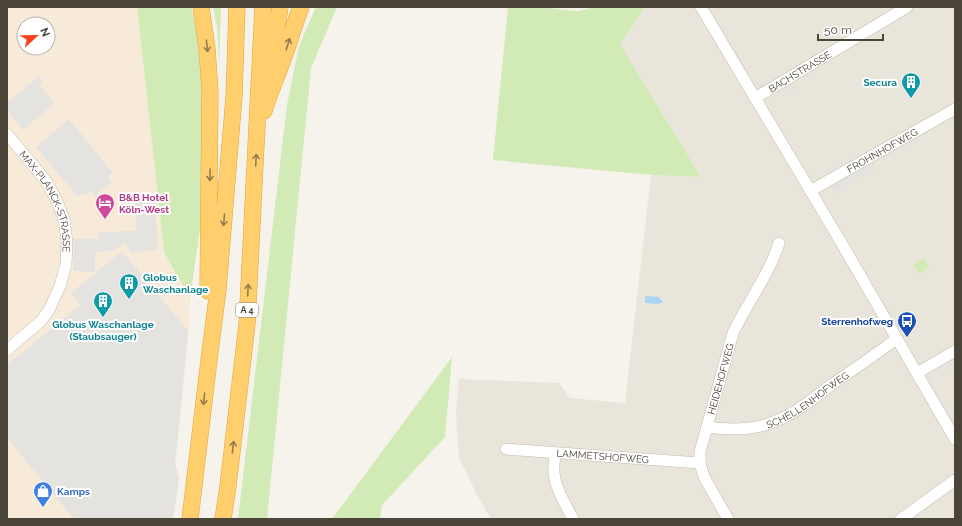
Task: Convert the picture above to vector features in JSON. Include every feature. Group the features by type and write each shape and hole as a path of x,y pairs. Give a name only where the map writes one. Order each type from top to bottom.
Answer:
{"highway":[{"path":"201,7 207,48 210,92 208,227 209,360"},
{"path":"190,519 218,290 234,98 237,7"},
{"name":"A 4","path":"224,519 246,324 263,7"},
{"path":"270,92 270,79 280,7"},
{"path":"257,134 270,92 301,7"}],"street":[{"path":"701,7 842,244 955,439"},
{"name":"BACHSTRASSE","path":"754,98 907,7"},
{"name":"FROHNHOFWEG","path":"810,191 955,108"},
{"name":"MAX-PLANCK-STRASSE","path":"7,134 46,181 56,199 64,219 67,242 66,264 60,286 49,310 41,322 7,350"},
{"name":"HEIDEHOFWEG","path":"728,519 704,477 700,463 700,452 740,318 775,257 779,243"},
{"name":"SCHELLENHOFWEG","path":"707,427 747,429 785,417 896,339"},
{"path":"917,373 955,351"},
{"name":"LAMMETSHOFWEG","path":"506,449 700,463"},
{"path":"556,453 554,465 555,479 573,519"},
{"path":"901,519 955,480"}],"shaded area":[{"path":"7,7 137,7 164,252 190,298 189,329 175,464 179,478 173,519 7,519 7,357 45,326 61,299 7,343"},
{"path":"645,7 955,7 955,519 491,519 477,495 459,458 456,415 459,379 559,383 570,398 625,403 651,175 701,177 620,44"},
{"path":"714,20 718,20 749,74 748,78"},
{"path":"39,76 43,81 39,85 55,103 23,130 7,111 7,103"},
{"path":"792,82 796,88 784,95 781,89"},
{"path":"768,112 771,112 799,158 798,162"},
{"path":"69,119 113,173 108,177 112,182 95,196 91,191 85,196 83,193 78,197 36,147"},
{"path":"874,162 877,169 834,194 830,188 837,182"},
{"path":"155,201 158,250 131,252 124,243 115,250 95,253 95,272 73,271 73,239 99,239 98,232 136,231 135,202"},
{"path":"122,251 188,331 175,464 179,478 173,519 74,519 7,438 7,365 80,305 71,293"},
{"path":"875,287 900,329 897,331 873,289"},
{"path":"955,357 955,367 949,371 944,363"},
{"path":"930,379 955,422 955,428 927,381"}],"green space":[{"path":"137,7 191,7 198,39 203,113 205,194 190,298 164,252"},
{"path":"213,7 221,7 219,66 217,27"},
{"path":"316,7 337,7 311,68 267,519 238,519 287,105 299,46"},
{"path":"508,7 539,7 577,11 588,9 589,7 645,7 620,44 701,177 651,175 493,160"},
{"path":"924,258 929,267 919,274 913,265"},
{"path":"452,357 445,437 382,505 380,519 332,519"}],"water":[{"path":"645,296 660,297 659,299 662,300 662,303 645,303"}],"place":[{"name":"Secura","path":"911,99"},
{"name":"B&B Hotel Köln-West","path":"105,220"},
{"name":"Globus Waschanlage","path":"129,300"},
{"name":"Globus Waschanlage (Staubsauger)","path":"103,318"},
{"name":"Sterrenhofweg","path":"907,338"},
{"name":"Kamps","path":"43,508"}]}
